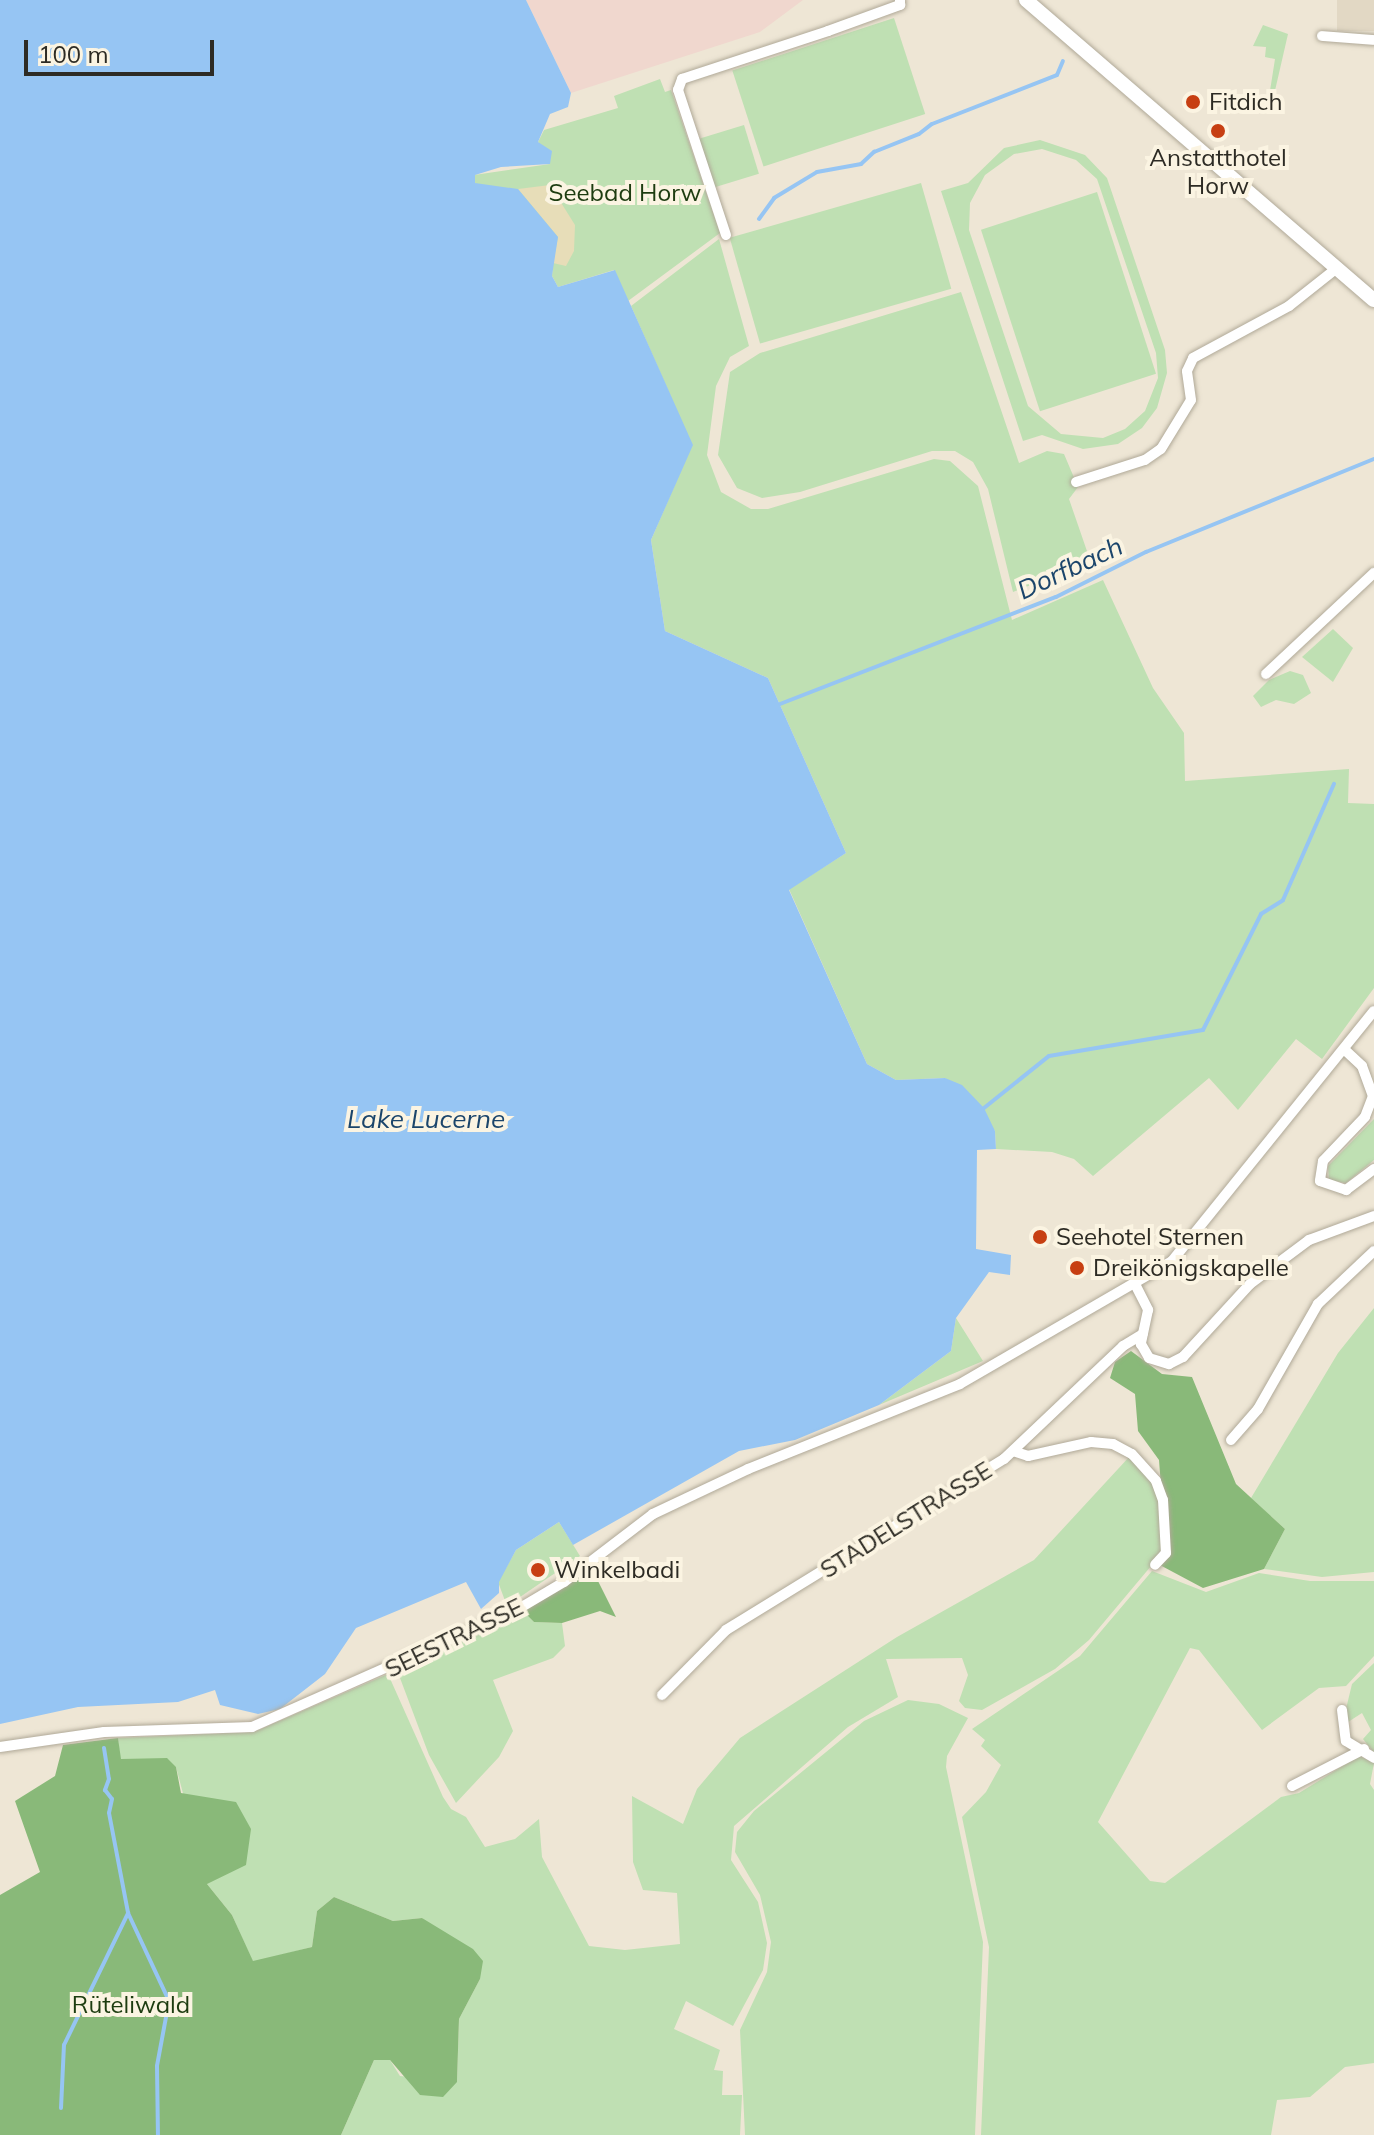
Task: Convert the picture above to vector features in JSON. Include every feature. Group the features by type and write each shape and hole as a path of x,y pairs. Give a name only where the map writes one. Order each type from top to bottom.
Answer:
{"main road":[{"path":"1026,0 1374,300"}],"street":[{"path":"726,235 678,90 682,79 843,26 900,5 900,0"},
{"path":"1322,36 1374,40"},
{"path":"1076,482 1145,460 1161,449 1191,400 1187,371 1193,358 1289,306 1337,268"},
{"path":"1266,674 1374,573"},
{"path":"1374,1011 1346,1051 1172,1261 1136,1286 1148,1310 1143,1334 1144,1352 1158,1364 1183,1357 1250,1284 1299,1248 1344,1224 1374,1216"},
{"path":"1346,1051 1362,1066 1373,1096 1365,1117 1323,1161 1320,1181 1346,1190 1374,1169"},
{"path":"1231,1440 1258,1409 1318,1304 1374,1251"},
{"name":"SEESTRASSE","path":"0,1747 104,1732 252,1727 520,1608 564,1582 653,1514 748,1469 960,1384 1060,1325 1136,1286"},
{"name":"STADELSTRASSE","path":"662,1695 726,1630 1013,1451 1123,1346 1143,1334"},
{"path":"1013,1451 1028,1456 1091,1442 1113,1444 1132,1454 1156,1481 1163,1500 1166,1553 1155,1565"},
{"path":"1342,1710 1346,1741 1364,1749 1374,1758"},
{"path":"1292,1786 1364,1749"}],"shaded area":[{"path":"526,0 803,0 760,32 571,93"},
{"path":"1337,0 1374,0 1374,31 1337,31"}],"green space":[{"path":"894,18 925,114 764,167 732,71"},
{"path":"1263,25 1288,34 1271,108 1262,96 1269,97 1275,59 1265,57 1266,47 1253,46"},
{"name":"Seebad Horw","path":"660,79 665,92 671,90 720,233 628,301 614,270 558,287 552,276 553,263 475,183 474,175 550,164 538,142 544,130 618,108 614,96"},
{"path":"744,125 759,174 714,188 699,139"},
{"path":"1040,140 1085,155 1107,178 1165,350 1167,373 1157,408 1142,428 1118,444 1083,449 1042,435 1023,441 941,191 968,183 1004,148","holes":["1042,149 1076,160 1097,179 1156,353 1158,378 1145,411 1125,429 1103,438 1061,434 1028,406 969,230 970,203 985,175 1014,154"]},
{"path":"921,183 951,289 760,344 730,238"},
{"path":"1097,192 1156,374 1040,411 981,230"},
{"path":"719,239 749,346 730,357 716,386 707,455 721,492 751,509 768,509 934,459 950,461 978,486 1012,620 1103,580 1153,688 1184,733 1185,781 1349,769 1348,803 1374,804 1374,988 1322,1059 1296,1039 1238,1110 1209,1078 1093,1176 1074,1159 1052,1152 996,1149 995,1131 945,1078 896,1080 867,1064 789,889 846,853 768,678 665,631 651,540 692,445 631,306"},
{"path":"961,292 1019,463 1047,451 1064,454 1078,487 1069,499 1088,554 1065,572 1013,592 988,489 973,462 955,451 932,451 800,492 762,498 737,488 718,455 730,372 760,353"},
{"path":"1333,629 1353,648 1333,682 1302,657"},
{"path":"1290,671 1303,675 1311,693 1294,704 1276,700 1261,707 1253,696 1269,680"},
{"path":"1374,1119 1374,1160 1346,1183 1329,1180 1328,1166"},
{"path":"1374,1308 1374,1572 1322,1577 1264,1569 1285,1529 1251,1498 1338,1353"},
{"path":"956,1318 983,1361 879,1405 951,1351"},
{"path":"1131,1351 1162,1374 1192,1377 1236,1484 1285,1529 1264,1569 1203,1588 1158,1564 1166,1555 1159,1460 1138,1431 1135,1394 1110,1378 1115,1362"},
{"path":"1130,1456 1145,1468 1162,1506 1162,1553 1089,1640 1055,1669 982,1710 965,1708 959,1701 968,1675 962,1658 886,1659 898,1697 848,1727 734,1826 731,1860 758,1902 767,1943 763,1970 733,2026 686,2001 674,2029 720,2050 714,2070 723,2071 722,2095 742,2095 740,2135 341,2135 374,2060 390,2060 400,2076 457,2082 459,2019 480,1979 422,1918 393,1921 334,1897 317,1911 312,1947 253,1962 232,1915 207,1884 176,1767 120,1759 118,1738 254,1732 388,1674 443,1797 451,1809 466,1817 485,1847 515,1839 539,1819 542,1857 589,1946 625,1950 680,1944 677,1893 643,1890 633,1862 632,1796 683,1824 697,1789 740,1738 897,1637 1034,1560"},
{"path":"559,1522 580,1556 507,1606 498,1582 516,1550"},
{"path":"591,1567 616,1617 600,1611 562,1623 534,1622 523,1611"},
{"path":"1152,1571 1206,1592 1259,1573 1310,1581 1374,1581 1374,1656 1346,1686 1319,1688 1262,1730 1199,1650 1190,1648 1098,1822 1150,1881 1165,1883 1281,1797 1299,1793 1359,1756 1374,1763 1370,1784 1374,1790 1374,2063 1345,2067 1310,2097 1277,2100 1271,2135 981,2135 989,1947 962,1817 986,1792 1001,1765 981,1746 985,1740 972,1729 1080,1656"},
{"path":"523,1611 534,1622 562,1623 565,1646 553,1658 493,1680 513,1731 499,1757 456,1803 429,1755 397,1670"},
{"path":"1374,1663 1374,1753 1363,1739 1371,1730 1362,1713 1345,1724 1345,1713 1352,1684"},
{"path":"908,1700 939,1704 968,1718 947,1756 946,1767 983,1942 975,2135 745,2135 740,2030 767,1972 771,1942 760,1895 735,1852 737,1832 754,1811 864,1721"},
{"name":"Rüteliwald","path":"118,1738 121,1759 167,1758 176,1767 181,1793 236,1802 251,1829 246,1865 207,1884 232,1915 253,1961 312,1947 317,1911 334,1897 393,1921 422,1918 473,1949 483,1961 480,1979 459,2019 457,2082 443,2097 420,2095 390,2060 374,2060 341,2135 0,2135 0,1895 40,1872 15,1801 55,1776 63,1745"}],"sand":[{"path":"550,185 575,225 574,251 566,266 553,263 558,237 518,189"}],"water":[{"name":"Lake Lucerne","path":"0,0 526,0 571,93 568,107 550,114 538,142 552,151 550,164 501,167 475,175 475,183 518,189 558,237 552,276 558,287 615,270 693,445 651,540 665,631 768,678 846,853 789,890 867,1064 896,1080 945,1078 962,1085 984,1108 995,1131 996,1149 977,1150 976,1249 1011,1255 1010,1275 989,1272 956,1318 951,1351 879,1405 795,1440 739,1451 573,1545 559,1522 516,1550 499,1582 499,1593 481,1609 466,1582 356,1628 325,1674 280,1709 258,1714 220,1705 215,1690 178,1702 78,1707 0,1724"}],"waterway":[{"path":"759,219 774,198 817,172 861,164 874,152 919,134 932,124 1057,75 1063,61"},
{"name":"Dorfbach","path":"780,704 1056,597 1146,552 1374,459"},
{"path":"984,1108 1049,1056 1203,1030 1261,914 1283,900 1334,784"},
{"path":"104,1748 109,1779 105,1790 112,1799 109,1813 128,1913 169,2001 157,2066 158,2135"},
{"path":"61,2108 64,2045 128,1913"}],"place":[{"name":"Fitdich","path":"1193,102"},
{"name":"Anstatthotel Horw","path":"1218,131"},
{"name":"Seehotel Sternen","path":"1040,1237"},
{"name":"Dreikönigskapelle","path":"1077,1268"},
{"name":"Winkelbadi","path":"538,1570"}]}
